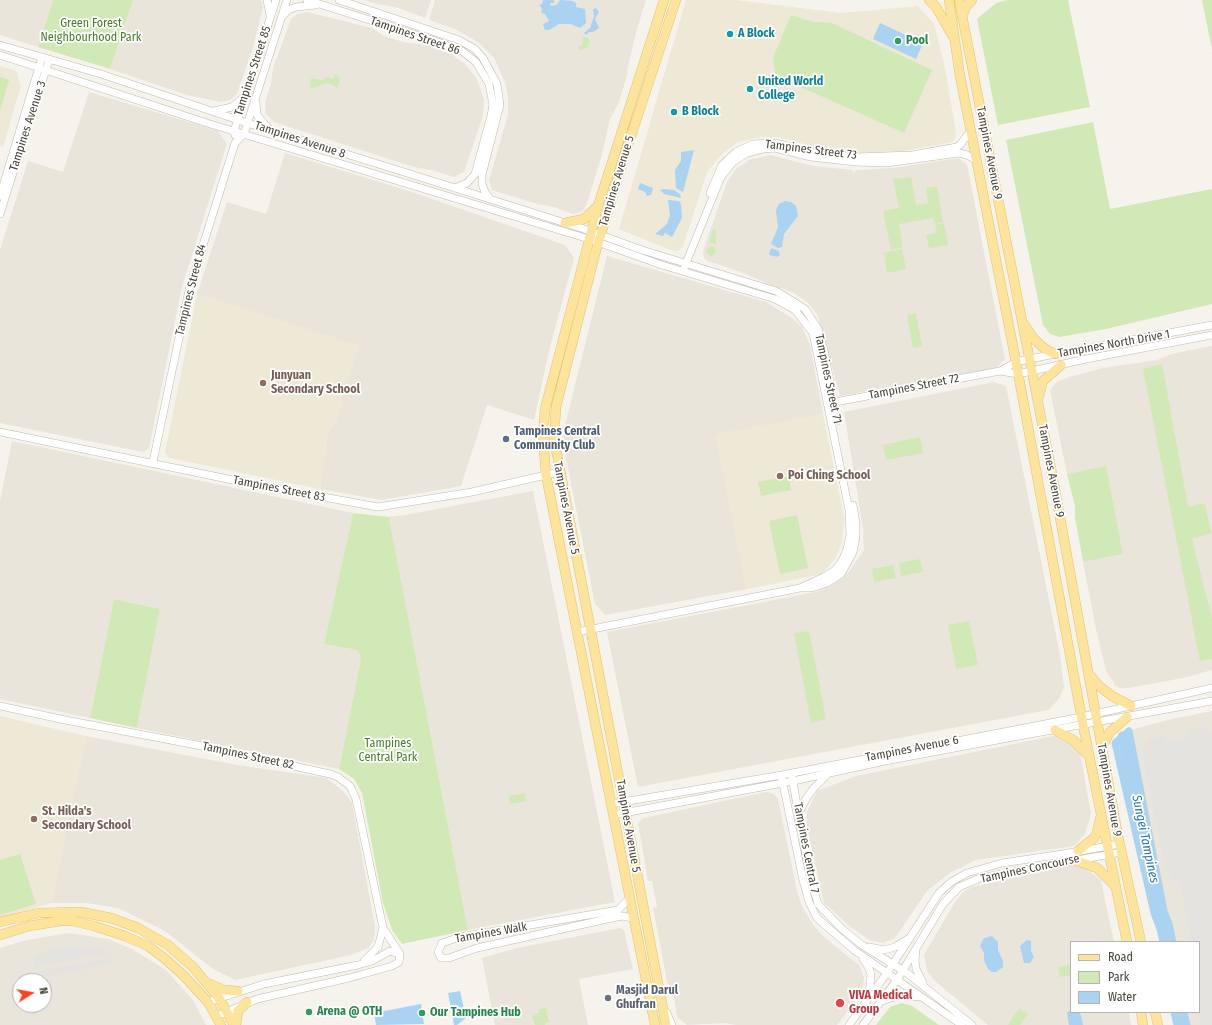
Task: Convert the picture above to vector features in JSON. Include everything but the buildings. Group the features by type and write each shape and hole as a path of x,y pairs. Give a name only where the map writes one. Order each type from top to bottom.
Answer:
{"main road":[{"path":"660,0 660,10"},
{"name":"Tampines Avenue 5","path":"664,0 598,206 595,237 556,407 554,438 559,472 627,812 643,908 666,1025"},
{"path":"929,0 936,7 954,38"},
{"name":"Tampines Avenue 9","path":"949,0 970,131 1016,362 1082,721 1116,888"},
{"name":"Tampines Avenue 9","path":"959,0 1038,402 1120,848 1141,941"},
{"path":"962,17 966,7 972,0"},
{"name":"Tampines Avenue 5","path":"655,1025 546,475 543,437 545,409 595,237 676,1"},
{"path":"565,223 584,219 598,206"},
{"path":"1021,320 1034,339 1045,349 1055,354"},
{"path":"1038,402 1043,381 1061,365"},
{"path":"1088,673 1099,686 1112,696 1131,706"},
{"path":"1102,748 1110,732 1127,717"},
{"path":"1055,730 1073,740 1090,757"},
{"path":"1078,851 1086,846 1097,833 1101,814"},
{"path":"1074,860 1097,868 1116,888 1127,941"},
{"path":"633,918 639,914 643,908"},
{"path":"0,922 21,916 49,912 81,912 111,918 138,928 168,945 207,982 228,1011 235,1025"},
{"path":"0,935 46,922 73,921 104,928 148,946 164,958 192,984 208,1002 221,1025"},
{"path":"207,982 224,990 238,991"},
{"path":"235,1025 238,1012 247,1002"},
{"path":"1141,1013 1144,1025"},
{"path":"1155,1013 1158,1025"}],"street":[{"path":"267,0 270,12 269,21"},
{"name":"Tampines Street 85","path":"235,143 234,131 237,120 276,0"},
{"name":"Tampines Street 85","path":"247,123 287,0"},
{"name":"Tampines Street 86","path":"307,0 432,40 462,52 476,62 489,84 493,105 483,158 482,184 490,199"},
{"name":"Tampines Street 86","path":"339,0 459,40 475,49 488,66 499,94 500,105 483,158 475,174 467,183 455,188"},
{"path":"280,20 288,10 296,6 322,4"},
{"name":"Tampines Avenue 8","path":"0,45 101,74 271,131 565,223 595,237"},
{"name":"Tampines Avenue 8","path":"0,55 234,131 595,237"},
{"name":"Tampines Avenue 3","path":"0,196 42,57"},
{"name":"Tampines Avenue 3","path":"0,214 49,60"},
{"path":"210,111 227,109 245,96"},
{"path":"256,96 257,115 271,131"},
{"name":"Tampines Street 84","path":"153,462 188,295 235,143 244,134 247,123"},
{"name":"Tampines Street 73","path":"707,210 711,188 722,165 736,152 753,144 782,144 812,152 856,157 912,155 957,147 970,131"},
{"name":"Tampines Street 73","path":"684,267 707,210 727,169 739,157 759,149 775,148 811,157 856,162 886,163 954,154 967,155 976,160"},
{"name":"Tampines Street 71","path":"577,632 800,588 824,578 836,570 847,549 850,535 849,510 831,403 813,333 795,310 775,299 595,237"},
{"name":"Tampines North Drive 1","path":"1016,362 1212,325"},
{"name":"Tampines North Drive 1","path":"1018,374 1212,335"},
{"name":"Tampines Street 72","path":"831,403 1000,371 1016,362"},
{"name":"Tampines Street 72","path":"1000,371 1018,374"},
{"name":"Tampines Street 83","path":"0,432 153,462 252,484 378,508 472,492 559,472"},
{"name":"Tampines Avenue 6","path":"611,804 1082,721 1097,718 1131,706 1212,688"},
{"name":"Tampines Avenue 6","path":"1097,718 1127,717 1212,701"},
{"name":"Tampines Street 82","path":"0,706 202,746 338,777 350,786 356,799 383,928 400,954"},
{"name":"Tampines Avenue 6","path":"613,815 783,783 885,761 1055,730 1082,721"},
{"name":"Tampines Central 7","path":"792,773 810,878 818,904 842,929 862,945 903,970 972,1025"},
{"name":"Tampines Central 7","path":"782,774 796,850 808,902 817,918 857,952 962,1025"},
{"path":"799,814 806,799 813,789 828,774"},
{"name":"Tampines Concourse","path":"863,1025 897,980 943,904 959,887 980,878 1074,860 1120,848"},
{"name":"Tampines Concourse","path":"849,1025 887,972 939,893 951,882 967,873 1002,862 1078,851 1108,850"},
{"name":"Tampines Walk","path":"630,898 618,910 460,937 442,943 438,952 440,957 444,958 477,948 607,919 622,916 633,918"},
{"name":"Tampines Street 82","path":"358,965 366,960 378,947 383,928"},
{"name":"Tampines Concourse","path":"862,945 884,950 894,947 911,936"},
{"name":"Tampines Central 7","path":"920,940 915,960 918,976 927,989"},
{"name":"Tampines Street 82","path":"208,1002 238,991 264,984 358,965 372,961 390,951 400,954"},
{"name":"Tampines Central 7","path":"857,952 869,968 871,974 871,987 868,998"},
{"path":"217,1016 247,1002 278,993 349,978 392,966 399,962 400,954"},
{"path":"880,1002 901,995 925,999"},
{"path":"662,999 672,1025"}],"shaded area":[{"path":"0,0 53,0 38,47 0,35"},
{"path":"133,0 261,0 263,7 253,47 237,94 230,100 220,102 187,95 110,69"},
{"path":"364,0 431,0 425,18 399,8"},
{"path":"435,0 646,0 636,32 628,72 619,102 610,119 601,158 586,206 581,212 573,214 554,207 537,204 492,190 489,180 508,115 508,97 505,82 494,58 478,42 455,29 429,20"},
{"path":"686,0 736,0 841,13 918,6 934,24 945,68 956,132 955,138 952,142 904,151 852,153 824,149 777,137 761,137 738,142 722,154 707,172 683,246 678,251 673,251 619,229"},
{"path":"307,12 372,28 386,37 404,42 425,45 451,54 466,65 477,79 484,100 483,116 464,172 454,177 432,170 414,167 274,122 266,114 265,102 271,84 273,68 291,19 297,14"},
{"path":"0,66 16,71 21,86 3,147 0,146"},
{"path":"89,92 218,131 227,144 182,287 149,448 143,452 0,423 0,250 28,161 63,172"},
{"path":"285,153 412,192 565,245 574,258 550,347 534,420 487,405 461,486 382,500 320,489 327,436 336,420 358,346 197,294 227,202 266,214"},
{"path":"770,155 813,166 853,170 853,173 857,170 894,168 959,158 967,165 1005,359 996,368 840,396 817,314 806,301 792,292 708,261 704,258 703,251 727,182 736,169 749,160"},
{"path":"607,256 766,302 792,318 802,327 810,345 823,414 716,435 747,589 605,615 595,604 562,438"},
{"name":"Junyuan Secondary School","path":"197,294 358,346 336,420 327,436 320,489 169,458 167,456 165,452"},
{"path":"1212,346 1212,670 1183,678 1128,688 1119,688 1114,685 1115,684 1106,671 1083,562 1123,554 1106,467 1067,474 1050,390 1057,382 1066,378 1103,368 1157,360 1171,354"},
{"path":"994,382 1006,386 1060,655 1064,688 1058,700 1048,710 638,787 607,632 820,591 835,583 848,573 864,550 863,528 844,412"},
{"name":"Poi Ching School","path":"823,414 844,517 842,543 835,559 822,574 747,589 716,434"},
{"path":"12,441 353,513 324,644 357,650 361,658 339,769 137,728 160,609 114,599 90,718 0,699 0,501"},
{"path":"533,491 615,902 468,930 389,517"},
{"path":"1212,711 1212,1025 1190,1025 1188,1013 1200,1013 1200,941 1174,941 1171,926 1165,910 1132,750 1130,730"},
{"name":"St. Hilda's Secondary School","path":"0,716 86,736 51,903 0,919"},
{"path":"1204,726 1212,736 1212,1025 1200,1025 1198,1013 1200,1013 1200,941 1188,941 1190,932 1181,886 1177,881 1174,883 1166,871 1142,752 1148,739 1165,736 1167,742 1188,738 1186,730"},
{"path":"1068,733 1077,736 1091,814 1085,834 1074,846 976,860 950,873 927,891 895,938 883,943 869,940 851,927 824,903 807,827 807,812 817,791 856,776"},
{"path":"86,736 237,765 327,778 344,792 352,803 375,926 374,940 368,948 351,955 235,980 213,969 165,931 118,908 86,903 51,903"},
{"path":"766,792 774,794 778,799 797,891 802,906 814,926 822,935 860,966 864,978 862,990 837,1025 736,1025 724,1023 687,1025 677,1017 674,997 667,981 653,908 657,907 652,881 648,881 638,823 643,818"},
{"path":"1072,865 1083,867 1097,877 1101,881 1114,941 1070,941 1070,1013 1129,1013 1131,1025 988,1025 935,981 927,971 924,955 955,902 963,892 972,887"},
{"path":"620,928 624,930 633,969 579,979 588,1025 495,1025 482,958 517,948"},
{"path":"68,933 108,939 132,949 166,970 193,1000 206,1025 0,1025 0,948 27,940"},
{"path":"69,947 97,949 107,953 35,967 33,955"},
{"path":"110,958 111,964 52,975 52,973 36,972"}],"green space":[{"name":"Green Forest Neighbourhood Park","path":"53,0 133,0 110,69 38,47"},
{"path":"1008,0 1068,0 1090,107 998,125 977,19 996,3"},
{"path":"1202,0 1212,0 1212,50"},
{"path":"791,15 813,22 832,23 932,70 904,133 776,76 773,58"},
{"path":"583,37 587,37 590,41 587,48 581,50 577,48 583,44"},
{"path":"335,74 340,79 337,89 333,85 327,83 314,88 310,87 311,78 322,80 327,77 333,79"},
{"path":"0,77 9,80 0,111"},
{"path":"1093,122 1110,209 1212,189 1212,304 1106,329 1059,337 1050,334 1043,325 1006,140"},
{"path":"911,177 916,205 928,203 926,188 937,186 943,222 935,224 933,218 899,224 903,247 891,250 883,211 899,208 893,179"},
{"path":"944,223 948,245 929,248 926,235 937,233 935,225"},
{"path":"713,229 716,230 716,244 709,242"},
{"path":"709,247 713,247 715,251 713,255 709,255 707,253 707,249"},
{"path":"902,249 906,269 887,273 884,253"},
{"path":"916,313 922,346 913,348 907,315"},
{"path":"1162,364 1188,507 1205,503 1211,533 1192,539 1212,619 1212,659 1200,661 1143,369"},
{"path":"920,437 923,453 886,460 883,445"},
{"path":"1106,466 1123,554 1083,562 1075,517 1075,506 1067,474"},
{"path":"789,476 791,490 761,496 758,482"},
{"name":"Tampines Central Park","path":"353,513 389,517 468,930 402,944 392,930 383,903 362,793 354,779 339,769 361,658 357,650 324,644"},
{"path":"797,515 808,568 780,574 769,521"},
{"path":"920,559 923,572 901,576 899,563"},
{"path":"893,565 896,578 874,582 872,569"},
{"path":"114,599 160,609 137,728 90,718"},
{"path":"969,621 978,665 956,669 948,625"},
{"path":"809,631 826,719 811,723 794,633"},
{"path":"525,793 527,801 510,804 509,796"},
{"path":"20,854 36,904 0,915 0,860"},
{"path":"1070,964 1070,975 1060,977 1058,967"},
{"path":"902,1003 912,1006 939,1025 876,1025 890,1007"},
{"path":"546,1008 549,1022 545,1023 545,1025 535,1025 532,1017 539,1012 539,1009"},
{"path":"1019,1008 1028,1014 1020,1025 1008,1025"}],"water":[{"path":"543,0 554,0 554,3 550,3 551,6 557,5 560,0 573,1 576,3 576,7 585,9 586,23 580,28 571,24 559,24 549,30 545,30 543,24 549,21 545,14 541,13 542,8 539,5 542,4"},
{"path":"596,8 599,12 595,19 599,28 593,32 589,32 586,35 584,33 590,28 594,16 593,9"},
{"name":"Pool","path":"880,23 923,43 916,59 873,39"},
{"path":"694,150 683,192 676,188 675,170 681,161 681,152"},
{"path":"640,183 653,188 651,195 647,196 645,192 638,189"},
{"path":"660,190 674,190 680,194 681,198 664,194"},
{"path":"668,200 679,201 681,204 682,218 672,237 665,233 663,236 655,234 667,224 670,215"},
{"path":"785,201 791,202 796,206 798,216 784,234 782,247 778,248 771,244 778,227 776,210 779,204"},
{"path":"771,248 779,251 780,256 769,255"},
{"path":"992,936 998,942 998,950 1003,961 1003,967 996,972 992,972 988,969 984,960 984,953 980,946 984,938"},
{"path":"1027,940 1031,941 1031,951 1034,957 1030,963 1024,963 1020,946"},
{"path":"460,991 466,1018 457,1025 454,1025 448,993"},
{"path":"421,1004 424,1024 376,1025 374,1013"},
{"path":"1067,1012 1080,1013 1083,1025 1069,1025"}],"waterway":[{"path":"1163,941 1154,913 1115,743 1129,731 1164,911 1173,941"},
{"name":"Sungei Tampines","path":"1123,737 1159,911 1167,941"},
{"path":"1174,1013 1177,1025"},
{"name":"Sungei Tampines","path":"1178,1013 1182,1025"},
{"path":"1184,1013 1187,1025"}],"place":[{"name":"A Block","path":"730,34"},
{"name":"Pool","path":"898,41"},
{"name":"United World College","path":"750,89"},
{"name":"B Block","path":"674,112"},
{"name":"Junyuan Secondary School","path":"263,383"},
{"name":"Tampines Central Community Club","path":"506,439"},
{"name":"Poi Ching School","path":"780,476"},
{"name":"St. Hilda's Secondary School","path":"34,819"},
{"name":"Masjid Darul Ghufran","path":"608,998"},
{"name":"VIVA Medical Group","path":"840,1003"},
{"name":"Arena @ OTH","path":"309,1012"},
{"name":"Our Tampines Hub","path":"422,1013"}]}
